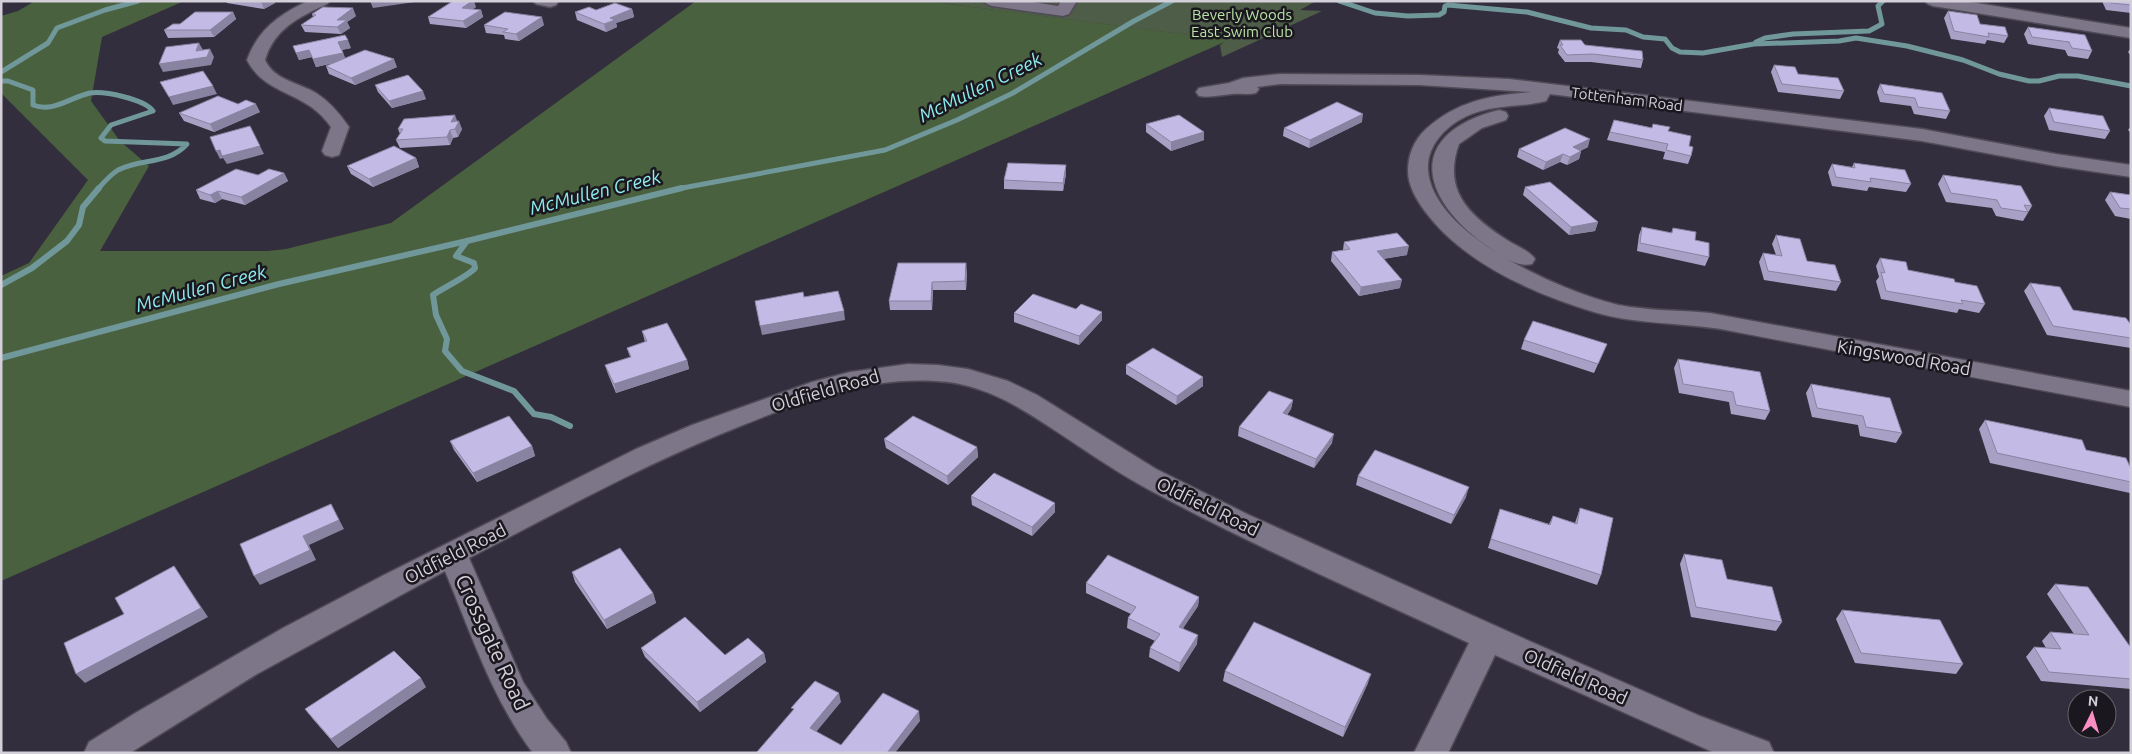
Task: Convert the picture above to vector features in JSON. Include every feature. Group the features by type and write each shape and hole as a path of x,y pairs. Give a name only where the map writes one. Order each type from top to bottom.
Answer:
{"street":[{"path":"322,1 291,16 275,28 263,41 256,60 260,71 276,84 306,94 328,110 340,127 332,151"},
{"path":"992,1 1063,11 1068,1"},
{"path":"1933,1 2131,33"},
{"name":"Tottenham Road","path":"1205,92 1234,88 1266,90 1329,87 1551,94 1898,143 1980,152 2018,153 2131,171"},
{"name":"Kingswood Road","path":"1551,94 1498,102 1450,118 1424,139 1416,168 1420,189 1441,218 1459,236 1480,253 1501,265 1534,281 1616,311 1651,316 1710,320 2131,399"},
{"name":"Oldfield Road","path":"101,753 312,626 604,475 671,443 800,394 855,378 882,373 940,372 972,377 1001,387 1168,487 1488,637 1698,730 1757,753"},
{"name":"Crossgate Road","path":"453,554 510,688 535,729 554,753"},
{"path":"1431,753 1488,637"}],"green space":[{"path":"35,1 184,1 102,37 91,101 120,141 149,166 100,251 268,251 286,249 391,223 696,1 926,1 1229,40 1,581 1,276 29,263 88,180 1,93 1,16 18,11"},
{"name":"Beverly Woods East Swim Club","path":"926,1 1316,1 1300,10 1322,11 1222,57 1220,45 1227,40"}],"building":[{"path":"453,1 472,1 462,8 481,10 463,21 428,17"},
{"path":"2110,1 2131,1 2131,5 2111,3"},
{"path":"615,3 632,9 610,18 615,20 604,24 575,12 589,7 596,10"},
{"path":"323,7 353,8 337,20 347,20 337,27 301,25 316,15 312,14"},
{"path":"1948,11 1977,15 1980,24 2005,27 2008,36 1988,33 1989,37 1954,31"},
{"path":"195,12 233,12 210,30 164,30 173,24 180,24"},
{"path":"505,12 542,17 516,34 503,32 508,29 484,25"},
{"path":"2028,27 2085,35 2092,51 2072,48 2069,42 2032,37"},
{"path":"345,35 348,40 338,42 343,53 313,59 309,50 296,53 293,46"},
{"path":"1560,40 1581,40 1585,45 1642,51 1643,60 1593,54 1567,55 1560,45 1563,45"},
{"path":"199,43 196,51 210,49 207,57 159,64 166,47"},
{"path":"365,50 394,59 351,78 326,66"},
{"path":"1774,65 1795,67 1798,74 1838,78 1844,91 1782,84"},
{"path":"203,71 213,86 169,97 160,82"},
{"path":"408,75 423,91 389,101 375,85"},
{"path":"1880,84 1942,93 1950,111 1918,107 1915,98 1884,94"},
{"path":"218,96 238,104 246,100 256,104 210,124 179,113"},
{"path":"1337,102 1363,114 1310,140 1284,128"},
{"path":"2049,108 2103,116 2110,131 2054,122"},
{"path":"455,115 451,122 459,121 455,129 450,130 447,137 396,140 403,129 398,129 404,119"},
{"path":"1179,115 1204,132 1171,142 1146,124"},
{"path":"1614,120 1652,128 1653,124 1670,127 1668,131 1691,136 1689,146 1693,147 1691,156 1666,150 1668,144 1610,132"},
{"path":"250,126 260,146 222,156 220,150 216,151 210,137"},
{"path":"1565,128 1590,139 1573,147 1581,151 1570,157 1563,154 1546,162 1519,149"},
{"path":"394,146 416,158 369,179 347,166"},
{"path":"1008,163 1066,165 1063,183 1004,180"},
{"path":"1854,163 1905,170 1911,184 1870,178 1871,182 1836,177 1832,164 1855,168"},
{"path":"236,169 258,175 269,169 284,173 241,197 218,191 210,195 196,190"},
{"path":"1943,175 2021,186 2032,206 2024,205 2028,212 2001,208 1997,200 1951,193"},
{"path":"1550,182 1598,222 1571,227 1525,187"},
{"path":"2110,192 2131,195 2131,209 2120,208"},
{"path":"1642,227 1672,233 1673,228 1696,232 1695,240 1709,243 1709,257 1640,243"},
{"path":"1397,233 1409,246 1377,251 1402,280 1361,287 1332,252 1350,249 1344,242"},
{"path":"1776,235 1800,239 1807,261 1835,265 1841,282 1768,271 1763,253 1782,256"},
{"path":"1880,258 1906,262 1908,270 1954,279 1955,282 1977,286 1985,304 1961,300 1963,304 1886,291 1881,272 1885,273"},
{"path":"898,263 966,263 965,281 932,282 931,301 889,301"},
{"path":"2030,283 2060,287 2073,310 2126,318 2131,325 2131,338 2053,326"},
{"path":"838,291 844,311 760,326 755,301 803,292 804,297"},
{"path":"1033,294 1076,309 1081,304 1102,312 1079,336 1014,313"},
{"path":"1533,321 1607,344 1598,364 1524,340"},
{"path":"667,323 687,360 614,384 605,365 631,357 627,348 647,341 642,331"},
{"path":"1153,348 1203,377 1177,396 1126,365"},
{"path":"1678,359 1760,372 1770,411 1736,405 1733,392 1683,384"},
{"path":"1811,384 1890,398 1902,433 1866,427 1863,416 1817,408"},
{"path":"1269,391 1293,400 1283,413 1334,434 1316,459 1239,427"},
{"path":"509,416 532,446 473,473 450,441"},
{"path":"913,416 977,447 947,476 884,439"},
{"path":"1985,420 2082,440 2086,450 2126,458 2131,469 2131,482 1997,453"},
{"path":"1375,450 1469,487 1454,515 1358,476"},
{"path":"994,473 1055,503 1032,527 971,496"},
{"path":"331,504 339,520 303,536 310,550 254,576 240,544"},
{"path":"1580,508 1613,518 1601,575 1491,539 1500,509 1550,525 1553,516 1577,524"},
{"path":"620,548 653,593 604,620 572,572"},
{"path":"1684,554 1722,560 1727,579 1772,587 1782,622 1696,607"},
{"path":"1108,555 1199,597 1179,627 1198,635 1180,663 1150,648 1160,634 1128,618 1136,607 1086,583"},
{"path":"174,566 201,608 76,674 64,643 124,614 115,598"},
{"path":"2055,584 2088,587 2131,648 2131,679 2049,672 2034,647 2061,649 2050,632 2089,635"},
{"path":"1842,610 1940,620 1963,664 1861,653"},
{"path":"685,617 725,655 748,638 764,653 697,702 641,648"},
{"path":"1254,622 1371,674 1345,727 1225,671"},
{"path":"394,651 421,678 331,739 305,709"},
{"path":"815,681 839,693 810,728 841,745 883,693 919,711 887,753 756,753 794,709 791,708"}],"waterway":[{"path":"1,72 48,43 57,28 105,10 138,1"},
{"name":"McMullen Creek","path":"681,188 885,150 957,120 1013,93 1134,21 1172,1"},
{"path":"1339,1 1375,13 1408,16 1439,15 1444,12 1445,6 1448,5 1527,12 1591,28 1626,30 1643,37 1665,39 1672,48 1680,52 1703,53 1754,44 1839,41 1856,38 1907,46 1963,60 1999,74 2029,81 2039,81 2059,76 2078,76 2131,86"},
{"path":"1756,42 1765,38 1793,34 1869,31 1882,24 1878,6 1883,1"},
{"path":"1,81 8,81 33,90 33,105 40,107 55,106 90,93 114,95 133,100 153,111 111,125 101,138 105,141 187,144 180,151 171,155 118,170 98,189"},
{"path":"1,285 32,268 67,241 79,225 83,207 99,188"},
{"name":"McMullen Creek","path":"467,241 681,188"},
{"name":"McMullen Creek","path":"677,189 681,188"},
{"name":"McMullen Creek","path":"1,358 279,284 467,241"},
{"path":"467,241 456,256 474,263 475,268 433,295 436,315 447,339 445,351 462,371 514,391 534,414 551,417 570,426"}]}
